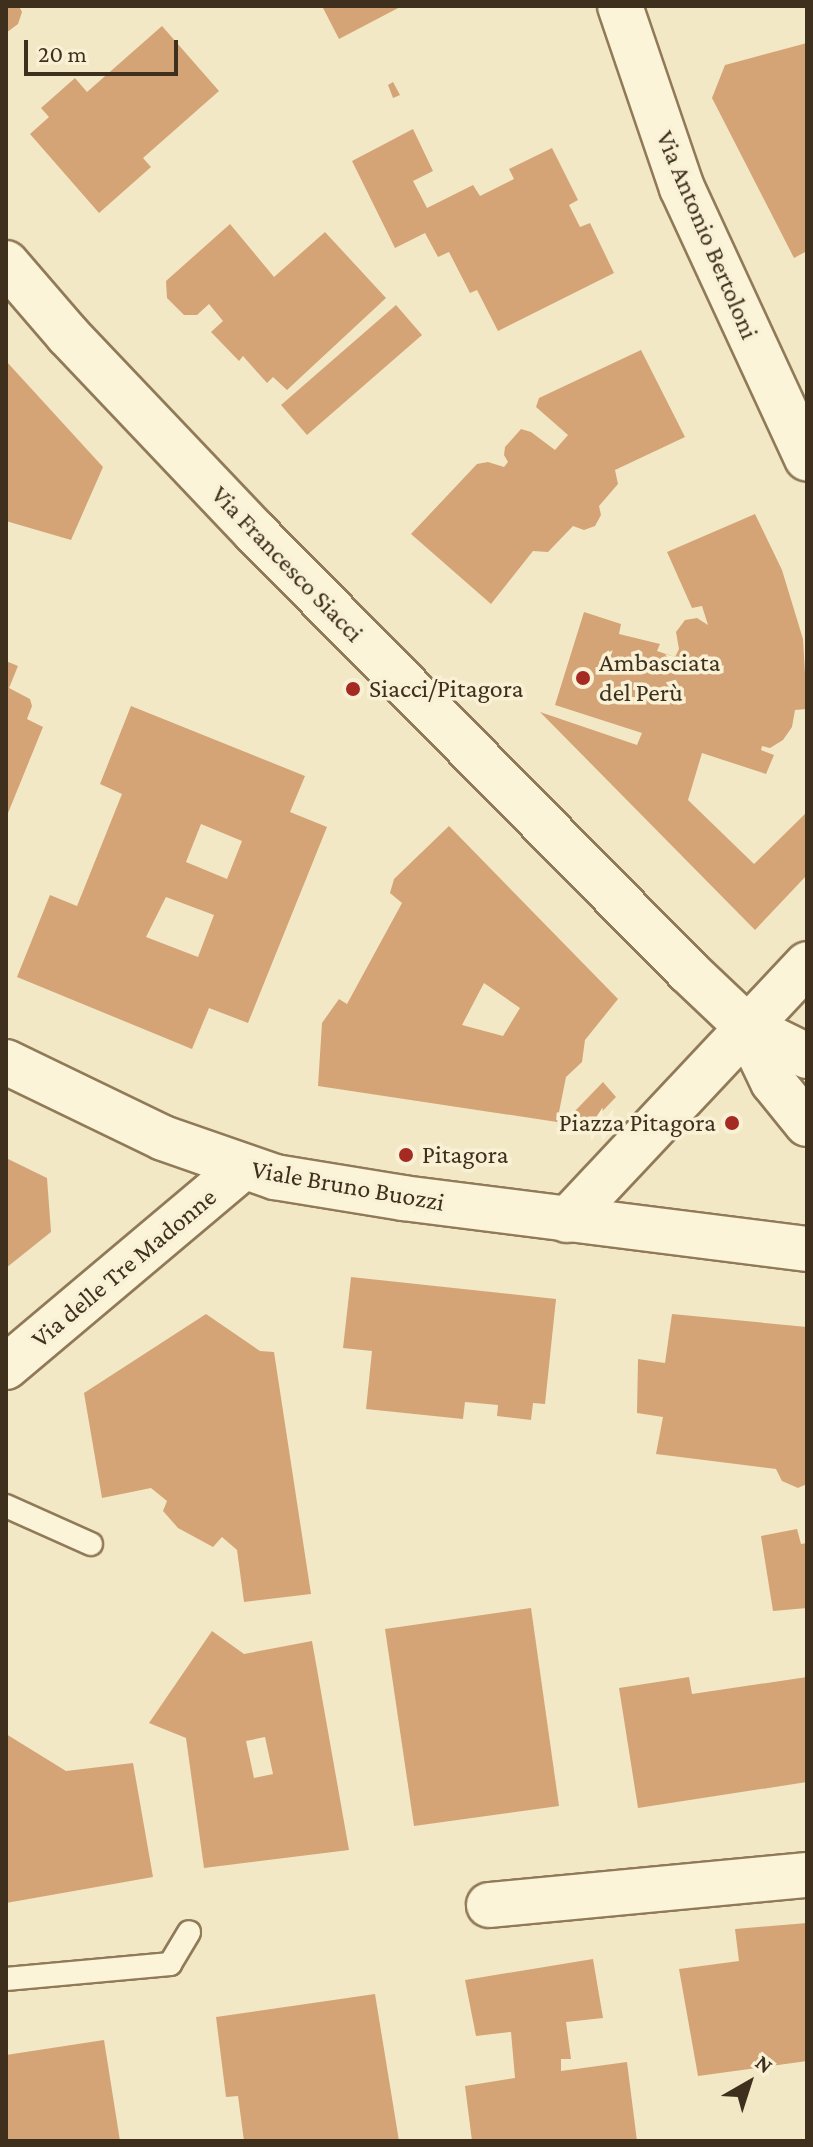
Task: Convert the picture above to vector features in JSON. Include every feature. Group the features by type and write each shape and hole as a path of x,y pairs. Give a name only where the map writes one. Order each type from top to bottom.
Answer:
{"street":[{"name":"Via Antonio Bertoloni","path":"620,6 682,188 807,459"},
{"name":"Via Francesco Siacci","path":"6,263 68,335 255,532 746,1026"},
{"path":"567,1220 807,964"},
{"path":"746,1026 807,1056"},
{"path":"746,1026 773,1082 807,1124"},
{"name":"Viale Bruno Buozzi","path":"6,1062 109,1114 242,1168 311,1184 567,1220"},
{"name":"Via delle Tre Madonne","path":"6,1367 242,1168"},
{"path":"567,1220 807,1249"},
{"path":"489,1905 807,1875"}],"lane":[{"path":"6,1506 91,1544"},
{"path":"6,1979 170,1964 189,1932"}],"building":[{"path":"6,6 19,6 22,12 18,24 6,33"},
{"path":"322,6 402,6 339,39"},
{"path":"162,26 219,91 143,158 151,167 99,213 30,134 49,117 41,108 75,78 87,92"},
{"path":"807,43 807,251 794,258 712,98 725,65"},
{"path":"393,82 400,95 393,98 388,85"},
{"path":"413,129 433,171 413,181 427,208 473,185 480,196 514,179 509,169 552,148 578,200 569,205 580,227 590,223 614,273 498,331 477,290 470,293 449,252 438,257 425,233 395,248 352,161"},
{"path":"230,224 274,277 325,232 386,298 287,390 273,377 267,383 243,356 239,361 211,332 223,321 209,304 197,315 184,315 167,298 166,281"},
{"path":"396,305 422,335 307,435 281,405"},
{"path":"641,350 685,437 615,470 618,484 599,506 601,515 595,526 584,530 573,526 548,552 533,551 491,604 411,534 477,464 488,462 504,467 508,462 504,455 505,447 521,429 531,432 555,450 568,435 536,407 539,398"},
{"path":"6,361 103,467 71,540 6,521"},
{"path":"755,514 782,570 803,639 807,709 795,710 792,727 783,740 770,748 762,746 761,750 774,755 766,774 702,753 688,800 754,864 807,812 807,875 755,930 540,712 637,745 642,733 555,705 584,612 621,624 619,634 660,644 657,651 675,657 679,649 676,632 685,620 697,618 708,625 702,606 692,608 667,552"},
{"path":"6,661 18,666 9,688 30,699 32,706 27,719 43,727 6,818"},
{"path":"131,706 305,776 290,812 327,827 248,1023 209,1008 192,1049 17,977 50,895 77,906 122,794 100,784","holes":["201,824 242,841 227,879 186,862","166,897 214,915 198,957 146,937"]},
{"path":"449,826 618,999 585,1040 582,1062 566,1077 557,1122 318,1086 322,1023 339,999 347,1004 402,903 390,893 394,879","holes":["484,983 520,1008 503,1036 462,1025"]},
{"path":"603,1082 616,1097 590,1124 574,1112"},
{"path":"6,1158 47,1178 51,1232 6,1268"},
{"path":"351,1277 556,1299 545,1404 533,1403 531,1420 497,1416 498,1405 465,1402 463,1419 366,1409 372,1351 343,1348"},
{"path":"206,1314 260,1351 274,1352 311,1594 244,1602 237,1550 222,1537 213,1547 178,1528 163,1511 167,1501 151,1488 102,1498 84,1393"},
{"path":"672,1314 807,1327 807,1484 798,1488 782,1481 776,1469 656,1454 663,1417 637,1413 638,1359 665,1363"},
{"path":"797,1529 801,1544 807,1543 807,1608 773,1611 761,1536"},
{"path":"531,1608 559,1806 414,1826 385,1629"},
{"path":"212,1631 244,1654 312,1641 349,1850 204,1868 186,1738 149,1723","holes":["265,1737 273,1774 254,1778 246,1741"]},
{"path":"689,1677 692,1694 807,1677 807,1782 638,1808 619,1688"},
{"path":"6,1734 66,1771 133,1763 153,1877 6,1903"},
{"path":"807,1923 807,2061 698,2076 679,1969 739,1961 735,1929"},
{"path":"593,1959 603,2018 566,2022 571,2059 561,2059 561,2071 627,2062 637,2141 472,2141 465,2086 515,2078 511,2032 476,2036 465,1980"},
{"path":"375,1994 399,2141 244,2141 238,2096 226,2097 216,2017"},
{"path":"104,2040 120,2141 6,2141 6,2055"}],"place":[{"name":"Ambasciata del Perù","path":"583,678"},
{"name":"Siacci/Pitagora","path":"353,689"},
{"name":"Piazza Pitagora","path":"732,1123"},
{"name":"Pitagora","path":"406,1155"}]}
